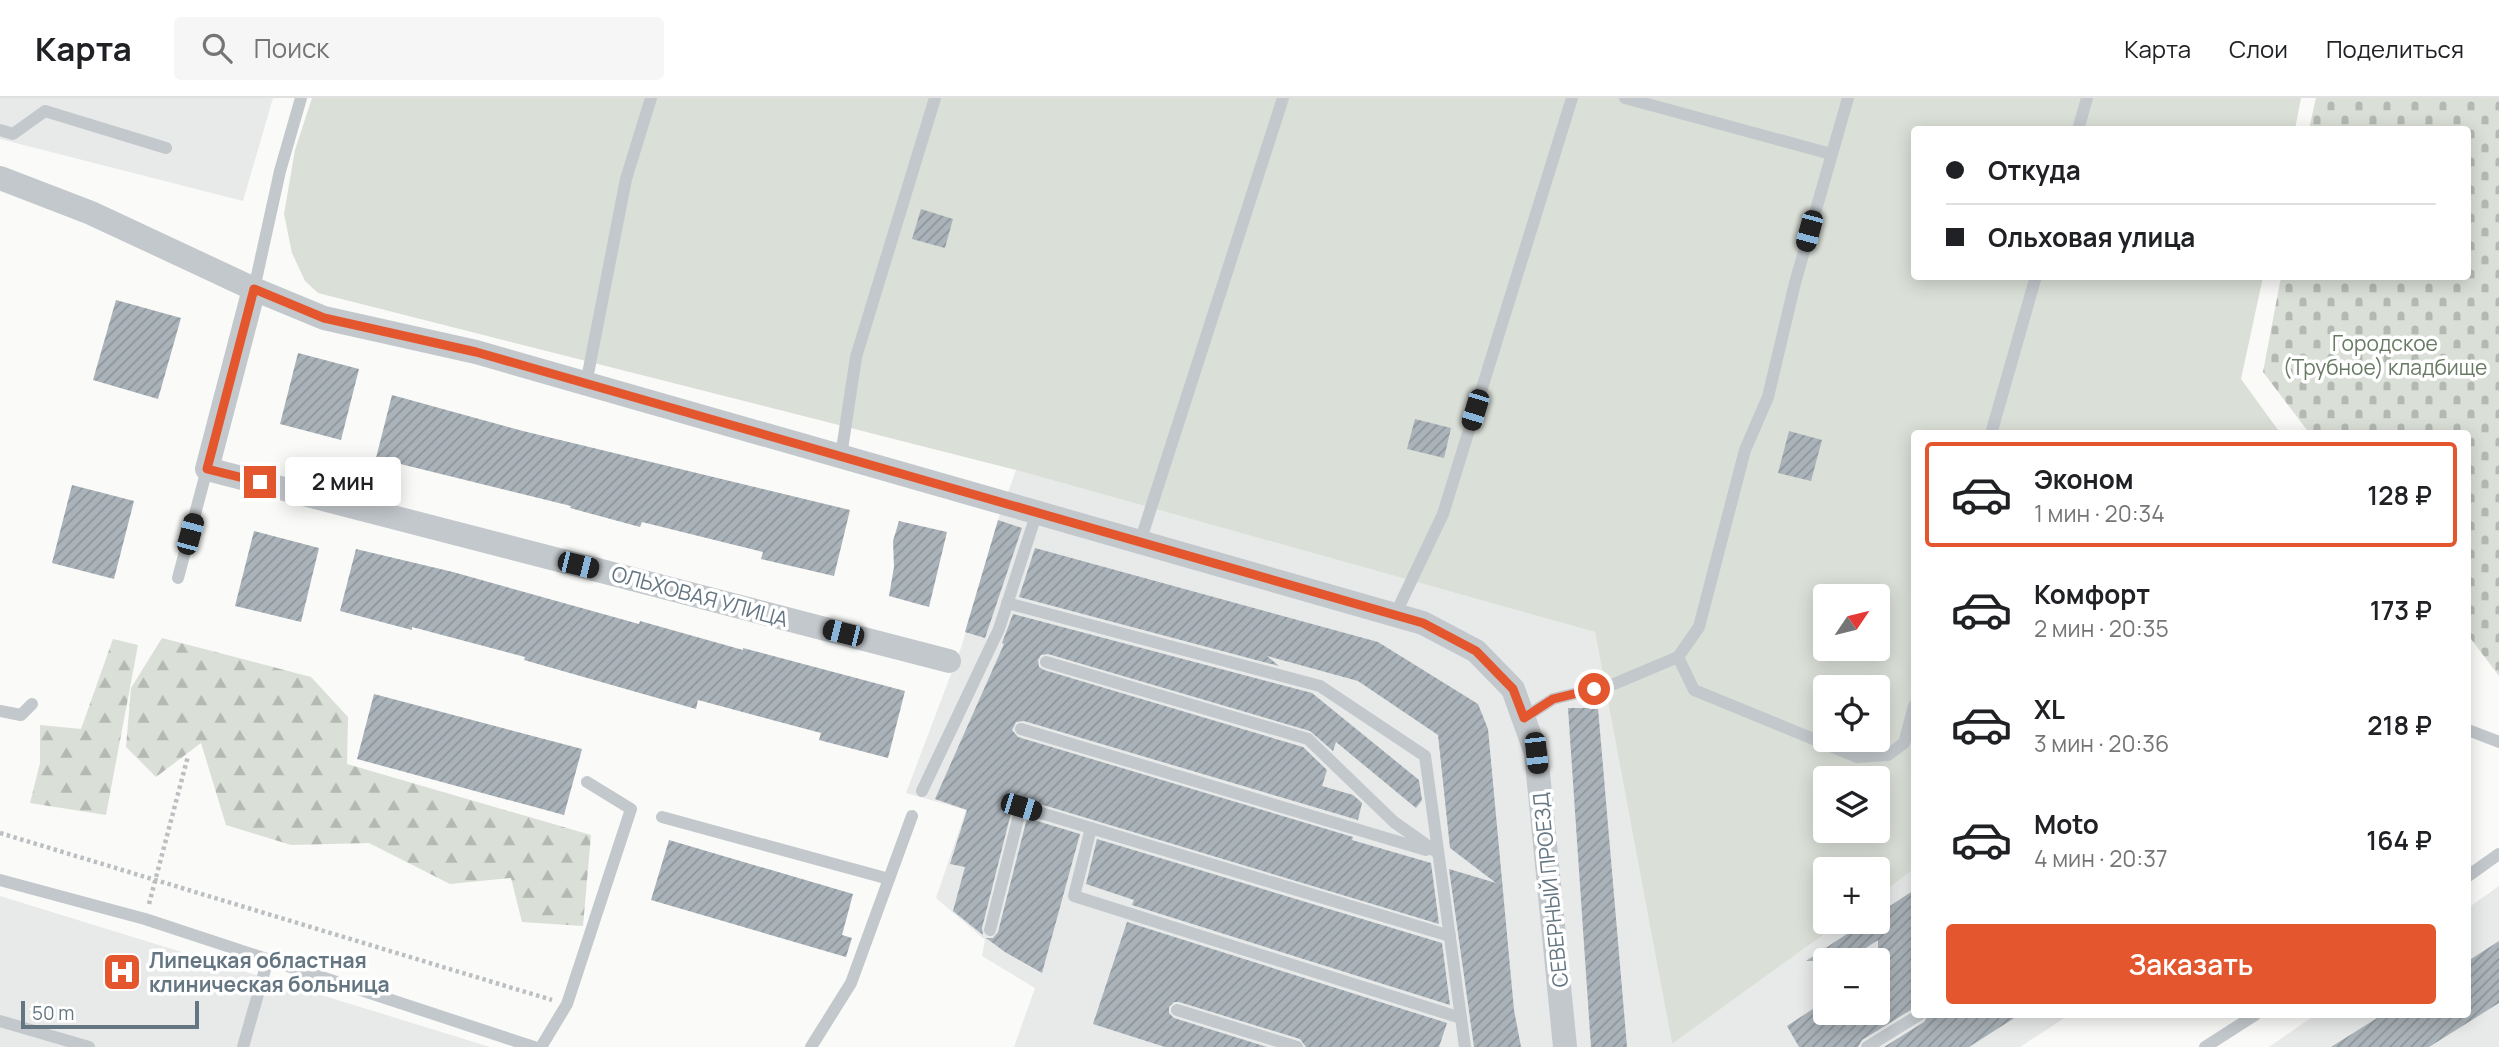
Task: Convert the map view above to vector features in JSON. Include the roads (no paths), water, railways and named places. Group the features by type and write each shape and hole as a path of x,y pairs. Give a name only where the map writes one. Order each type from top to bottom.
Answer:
{"street":[{"name":"СЕВЕРНЫЙ ПРОЕЗД","path":"0,178 91,213 254,289 324,318 476,352 1423,623 1476,651 1513,689 1536,753 1565,1047"},
{"path":"207,469 254,289"},
{"name":"ОЛЬХОВАЯ УЛИЦА","path":"207,469 949,661"}],"lane":[{"path":"254,289 280,172 301,98"},
{"path":"586,384 626,180 651,98"},
{"path":"841,457 856,357 935,98"},
{"path":"1140,542 1283,98"},
{"path":"1395,615 1443,514 1572,98"},
{"path":"1625,98 1831,154"},
{"path":"1524,718 1553,699 1614,684 1678,657 1699,627 1745,450 1768,397 1795,283 1848,98"},
{"path":"2079,126 2087,98"},
{"path":"0,130 13,134 45,111 166,148"},
{"path":"1992,430 2035,280"},
{"path":"178,578 207,469"},
{"path":"922,791 999,629 1044,514"},
{"path":"1007,603 1320,686 1425,756 1465,1047"},
{"path":"1678,657 1694,690 1857,757 1888,755 1904,743 1911,717"},
{"path":"1046,662 1308,739 1394,822 1438,853"},
{"path":"0,711 21,715 32,704"},
{"path":"1021,729 1438,853"},
{"path":"2471,731 2499,742"},
{"path":"541,1047 567,1004 631,808 587,782"},
{"path":"990,930 1021,807 1450,936"},
{"path":"811,1047 851,983 912,816"},
{"path":"662,817 889,879"},
{"path":"1091,828 1074,896 1461,1018"},
{"path":"2471,874 2499,854"},
{"path":"0,880 145,919 534,1047"},
{"path":"243,1047 268,958"},
{"path":"1177,1010 1297,1047"},
{"path":"1867,1047 1914,1018"},
{"path":"2205,1047 2250,1018"},
{"path":"0,1021 89,1047"}],"place":[{"name":"Липецкая областная клиническая больница","path":"122,972"}],"park label":[{"name":"Городское (Трубное) кладбище","path":"2385,355"}]}
